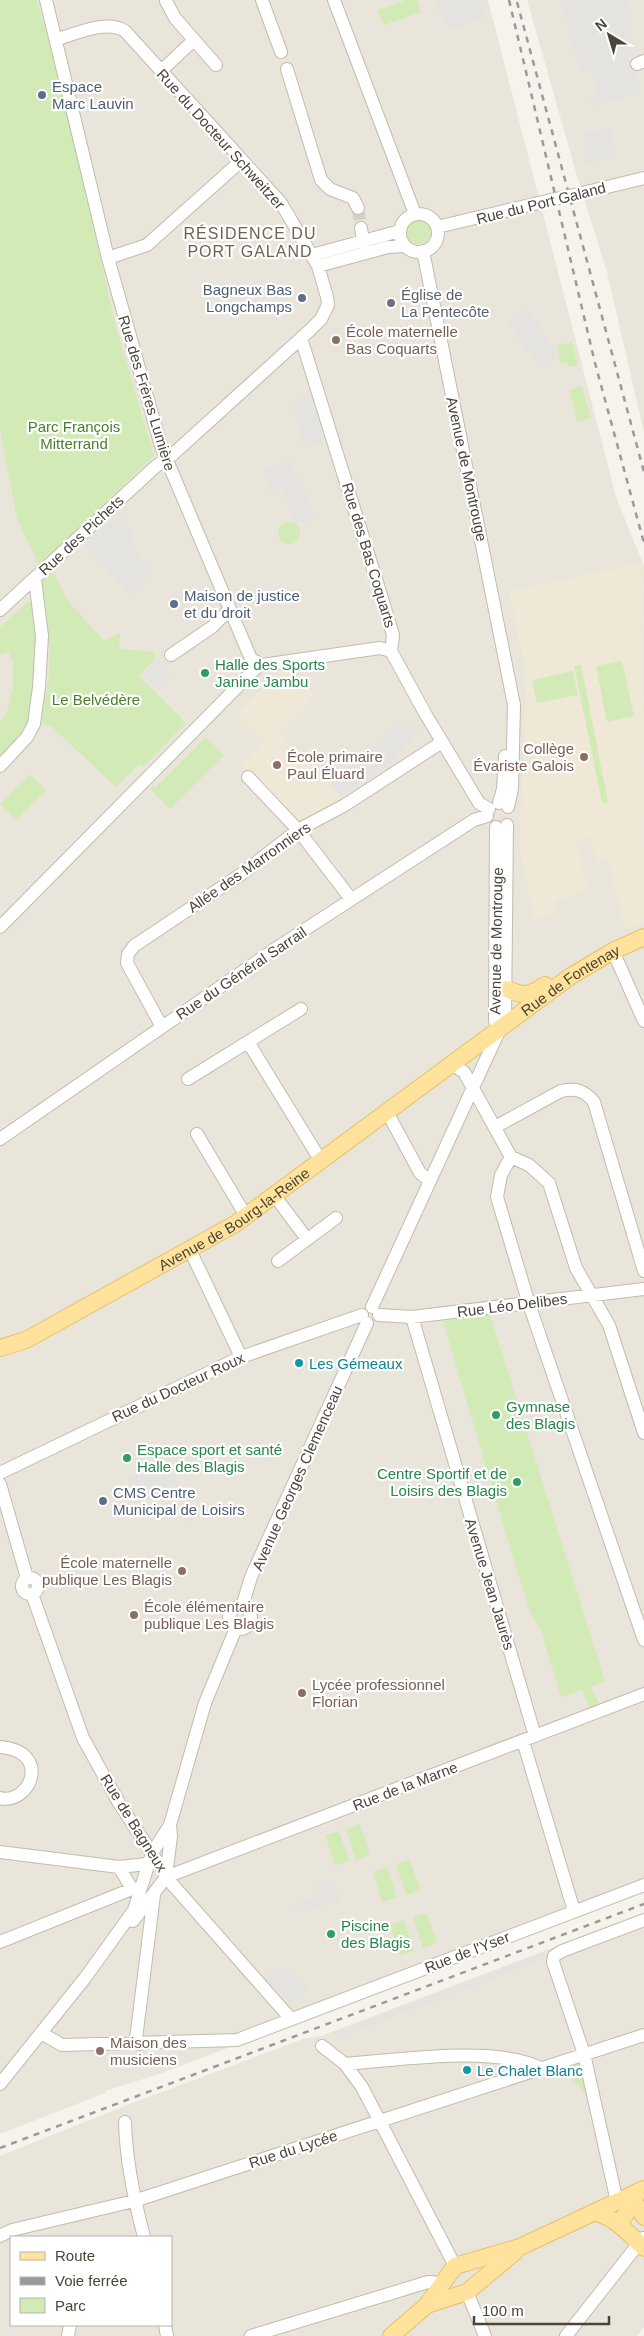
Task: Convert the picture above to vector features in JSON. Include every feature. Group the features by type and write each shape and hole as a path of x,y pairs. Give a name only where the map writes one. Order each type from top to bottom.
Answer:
{"main road":[{"name":"Rue de Fontenay","path":"500,1028 571,976 612,951 644,937"},
{"path":"507,989 525,996 532,994 551,982 571,976"},
{"name":"Avenue de Bourg-la-Reine","path":"0,1348 26,1340 190,1250 246,1216 500,1028"},
{"path":"392,2336 426,2305 455,2266 520,2247 631,2197"},
{"path":"631,2197 644,2217"},
{"path":"620,2224 631,2197"},
{"path":"597,2213 620,2224 642,2243"},
{"path":"642,2243 644,2223"},
{"path":"426,2305 460,2294 482,2279 520,2247"},
{"path":"474,2261 482,2279"},
{"path":"443,2283 460,2294"}],"street":[{"name":"Rue des Frères Lumière","path":"46,0 108,258 166,459 251,659 259,665"},
{"path":"262,0 281,52"},
{"path":"334,0 415,214"},
{"path":"166,1 176,18 216,65"},
{"name":"Rue du Docteur Schweitzer","path":"56,40 106,26 119,27 281,203 315,260 328,305 321,319"},
{"path":"160,71 194,40"},
{"path":"287,69 321,180 330,189 353,198 358,208"},
{"path":"108,258 147,245 242,160"},
{"name":"Rue du Port Galand","path":"437,227 644,178"},
{"path":"315,260 388,247 405,246 411,250 423,251 435,244 437,239 437,227 430,217 415,214 403,222 400,231 405,246"},
{"path":"361,228 363,242"},
{"path":"315,260 363,242 400,231"},
{"name":"Avenue de Montrouge","path":"423,251 507,664 510,687 503,789 496,809 512,815 502,826 495,1021 500,1028 505,1018 507,989 502,826"},
{"name":"Rue des Pichets","path":"0,766 27,738 34,724 38,704 42,636 34,579 321,319"},
{"name":"Rue des Bas Coquarts","path":"302,338 382,595 393,635 391,650 442,742 479,803 496,809 490,823 502,826"},
{"path":"0,610 34,579"},
{"path":"172,656 212,627 230,609"},
{"path":"0,927 259,665 380,648 391,650"},
{"name":"Allée des Marronniers","path":"162,1027 127,963 128,954 134,946 240,875 298,830 345,805 442,742"},
{"path":"248,777 298,830 351,898"},
{"name":"Rue du Général Sarrail","path":"0,1139 351,898 474,820 496,809"},
{"path":"612,951 644,1021"},
{"path":"188,1079 301,1009"},
{"path":"364,1319 365,1309 376,1311 430,1180 500,1028"},
{"path":"248,1042 321,1161"},
{"path":"451,1064 464,1072 511,1157 529,1165 548,1183 576,1268 609,1325 644,1433"},
{"path":"495,1127 561,1091 573,1088 587,1093 594,1102 644,1271"},
{"path":"387,1112 420,1173 430,1180"},
{"path":"197,1134 246,1216"},
{"path":"511,1157 500,1175 497,1197 528,1304 644,1640"},
{"path":"274,1195 307,1239"},
{"path":"278,1261 336,1218"},
{"path":"190,1250 241,1357"},
{"name":"Rue Léo Delibes","path":"376,1311 412,1317 644,1289"},
{"name":"Avenue Jean Jaurès","path":"412,1317 529,1738 574,1911"},
{"name":"Rue du Docteur Roux","path":"0,1473 241,1357 364,1319"},
{"name":"Avenue Georges Clemenceau","path":"170,1825 205,1703 236,1628 246,1626 250,1620 248,1610 242,1607 251,1577 364,1319"},
{"name":"Rue de Bagneux","path":"0,1484 27,1578 23,1581 22,1587 25,1593 34,1598 82,1738 119,1803 143,1840 153,1860 160,1886 291,2019"},
{"name":"Rue de la Marne","path":"160,1886 529,1738 644,1694"},
{"path":"0,1747 20,1750 30,1762 32,1773 28,1785 18,1796 6,1800 0,1798"},
{"path":"0,2084 94,1966 134,1910 139,1885 153,1860 160,1840 170,1825"},
{"path":"94,1966 149,1908 160,1886 171,1836 170,1825"},
{"path":"143,1840 160,1840"},
{"path":"0,1852 119,1867 153,1860"},
{"path":"119,1867 139,1885"},
{"name":"Rue de l'Yser","path":"42,2032 58,2043 139,2044 236,2040 644,1884"},
{"path":"0,1942 139,1885 160,1886"},
{"path":"139,2044 136,2039 149,1908"},
{"path":"631,2197 553,1962 554,1956 562,1950 644,1920"},
{"name":"Rue du Lycée","path":"0,2236 12,2230 134,2200 644,2035"},
{"path":"322,2046 346,2064 362,2087 455,2266"},
{"path":"346,2064 486,2055 526,2061 541,2068"},
{"path":"125,2122 126,2151 134,2200 144,2236"},
{"path":"566,2336 642,2243"},
{"path":"251,2336 428,2282 443,2283"},
{"path":"460,2294 485,2336"}],"shaded area":[{"path":"0,0 488,0 616,497 644,566 644,1890 159,2074 105,2091 105,2093 0,2134"},
{"path":"435,0 456,0 457,3 479,0 486,17 454,30 442,21"},
{"path":"527,0 644,0 644,433 607,272 577,176"},
{"path":"560,0 629,0 633,65 640,93 592,107 588,97 597,94 597,81 590,71 581,73"},
{"path":"610,127 617,157 585,165 583,159 588,154 583,134"},
{"path":"527,307 559,356 541,369 507,322"},
{"path":"312,390 327,439 304,447 293,406"},
{"path":"289,460 301,481 315,521 293,521 282,487 270,491 264,470"},
{"path":"118,514 132,531 129,537 140,555 138,557 150,570 152,576 129,595 84,544"},
{"name":"Collège Évariste Galois","path":"643,563 644,922 626,930 608,858 597,861 591,837 576,840 588,889 554,902 557,914 535,919 519,847 527,678 509,591"},
{"path":"155,661 173,661 164,670 171,676 158,689 143,674"},
{"path":"288,669 316,695 279,733 300,755 304,751 342,800 301,821 297,820 241,765 265,740 237,714 279,671"},
{"path":"411,721 419,731 384,768 340,798 328,779 371,752 399,723 404,727"},
{"path":"169,1461 193,1521 186,1523 173,1490 137,1504 127,1479"},
{"path":"333,1879 340,1901 292,1914 296,1904 320,1896 315,1884"},
{"path":"644,1913 644,2327 637,2336 0,2336 0,2156 127,2105 303,2039 321,2036"},
{"path":"544,1952 546,1958 339,2038 336,2032"},
{"path":"282,1966 310,1990 290,2003 264,1979"}],"green space":[{"name":"Parc François Mitterrand","path":"0,0 37,0 56,64 116,327 154,456 39,565 17,519 0,429"},
{"path":"405,0 417,0 421,12 384,25 378,10"},
{"path":"419,220 424,221 430,227 430,237 424,243 419,244 414,243 408,237 407,232 408,227 414,221"},
{"path":"572,342 578,365 569,367 568,362 561,364 557,346"},
{"path":"582,386 590,418 577,422 569,390"},
{"path":"289,522 297,525 300,533 297,541 289,544 281,541 278,533 281,525"},
{"name":"Le Belvédère","path":"53,572 68,601 104,641 120,633 119,649 155,652 155,659 139,676 186,723 143,767 139,764 116,787 52,727 41,723 49,674 49,634 42,581"},
{"path":"28,602 31,602 38,635 35,694 29,728 0,761 0,723 7,712 13,688 13,661 8,652 0,654 0,627"},
{"path":"622,661 634,716 607,722 596,666"},
{"path":"581,665 608,802 602,803 574,666"},
{"path":"573,671 578,695 537,703 532,680"},
{"path":"206,737 224,755 170,809 150,789 153,786 155,788"},
{"path":"29,774 46,790 16,820 0,804"},
{"name":"Centre Sportif et de Loisirs des Blagis","path":"490,1315 605,1681 591,1687 600,1705 589,1708 582,1690 561,1697 540,1627 531,1615 443,1321"},
{"path":"360,1824 370,1855 356,1860 346,1829"},
{"path":"339,1831 349,1861 335,1866 325,1835"},
{"path":"410,1860 420,1890 406,1895 396,1864"},
{"path":"387,1867 397,1898 382,1902 373,1872"},
{"path":"427,1913 437,1943 423,1948 413,1917"},
{"path":"404,1920 414,1951 400,1955 390,1925"},
{"path":"580,2057 591,2099 572,2079 546,2068"}],"tunnel":[{"path":"358,208 361,228"}],"railway":[{"path":"509,0 595,363 644,543"},
{"path":"517,2 644,472"},
{"path":"0,2148 644,1904"}],"place":[{"name":"Espace Marc Lauvin","path":"42,95"},
{"name":"Bagneux Bas Longchamps","path":"302,298"},
{"name":"Église de La Pentecôte","path":"391,303"},
{"name":"École maternelle Bas Coquarts","path":"336,340"},
{"name":"Maison de justice et du droit","path":"174,604"},
{"name":"Halle des Sports Janine Jambu","path":"205,673"},
{"name":"Collège Évariste Galois","path":"584,757"},
{"name":"École primaire Paul Éluard","path":"277,765"},
{"name":"Les Gémeaux","path":"299,1363"},
{"name":"Gymnase des Blagis","path":"496,1415"},
{"name":"Espace sport et santé Halle des Blagis","path":"127,1458"},
{"name":"Centre Sportif et de Loisirs des Blagis","path":"517,1482"},
{"name":"CMS Centre Municipal de Loisirs","path":"103,1501"},
{"name":"École maternelle publique Les Blagis","path":"182,1571"},
{"name":"École élémentaire publique Les Blagis","path":"134,1615"},
{"name":"Lycée professionnel Florian","path":"302,1693"},
{"name":"Piscine des Blagis","path":"331,1934"},
{"name":"Maison des musiciens","path":"100,2051"},
{"name":"Le Chalet Blanc","path":"467,2070"}],"district":[{"name":"RÉSIDENCE DU PORT GALAND","path":"250,242"}]}
